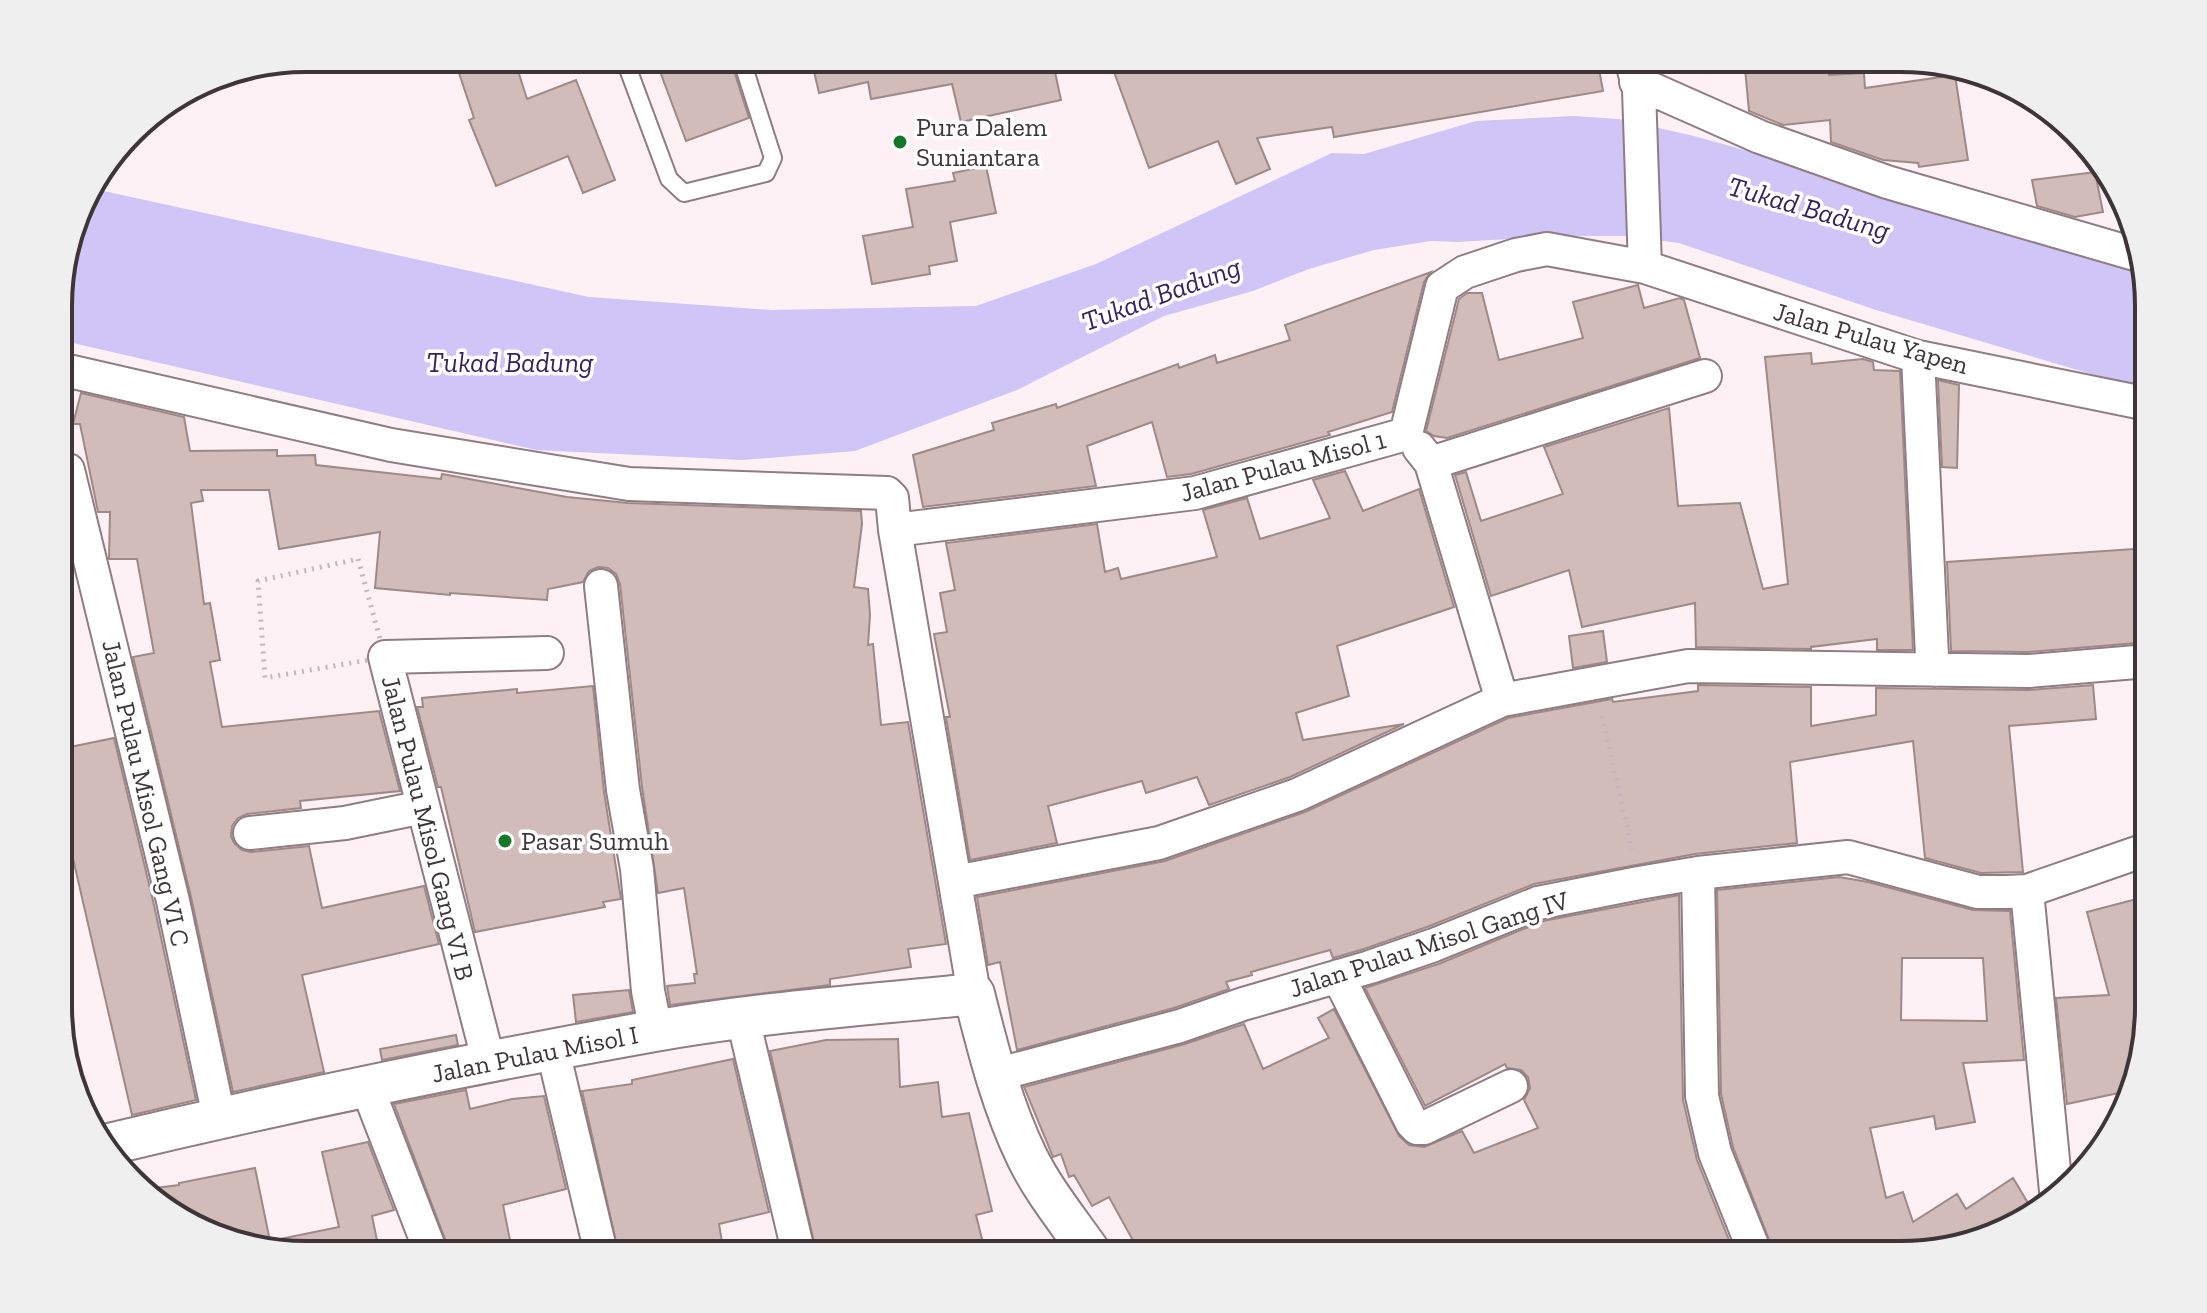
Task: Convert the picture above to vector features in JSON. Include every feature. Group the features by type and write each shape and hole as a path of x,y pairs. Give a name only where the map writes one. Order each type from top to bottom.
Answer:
{"street":[{"path":"1644,254 1635,77 1760,137 1887,182 2128,252"},
{"name":"Jalan Pulau Misol 1","path":"895,530 1195,493 1406,434 1442,287 1478,267 1547,249 1644,254"},
{"name":"Jalan Pulau Yapen","path":"1644,254 1918,357 2134,401"},
{"path":"1918,357 1935,670"},
{"path":"72,372 391,445 629,484 887,493 892,498 974,994 995,1075 1029,1160 1082,1241"},
{"path":"1431,463 1705,376"},
{"path":"1406,434 1431,463 1502,700"},
{"name":"Jalan Pulau Misol Gang VI C","path":"72,486 170,888 219,1117"},
{"path":"601,586 623,790 637,869 648,991 656,1031"},
{"name":"Jalan Pulau Misol Gang VI B","path":"489,1063 385,657 547,653"},
{"path":"955,882 1159,843 1297,795 1502,700 1688,666 2029,671 2134,662"},
{"path":"250,833 345,823 423,807"},
{"name":"Jalan Pulau Misol Gang IV","path":"995,1075 1180,1026 1338,976 1434,945 1538,903 1639,883 1698,873 1848,857 1978,892 2027,891 2134,854"},
{"path":"1698,873 1702,1096 1715,1153 1750,1240"},
{"path":"2027,891 2055,1183"},
{"path":"1338,976 1417,1128 1424,1128 1511,1086"},
{"name":"Jalan Pulau Misol I","path":"115,1142 219,1117 656,1031 974,994"},
{"path":"743,1019 796,1241"},
{"path":"553,1051 598,1241"},
{"path":"367,1087 427,1241"}],"lane":[{"path":"630,73 669,179 684,193 766,173 770,166 773,158 746,73"}],"path":[{"path":"358,559 385,657 265,678 258,581 358,559"},
{"path":"1594,683 1639,883"}],"water":[{"name":"Tukad Badung","path":"1574,116 1619,119 1694,136 2130,258 2134,291 2134,387 1876,310 1679,243 1624,236 1431,241 1374,250 1309,269 1253,291 1164,316 1017,390 855,451 742,460 536,450 72,343 74,275 84,231 102,191 589,297 772,310 976,306 1096,264 1332,153 1364,154 1476,121"}],"building":[{"path":"1114,72 1600,72 1603,91 1334,137 1332,127 1257,138 1270,169 1236,184 1218,141 1149,168"},
{"path":"1745,72 1864,73 1865,88 1945,77 1956,79 1968,160 1919,167 1918,163 1883,160 1831,142 1830,120 1783,125 1749,111"},
{"path":"459,73 519,73 527,99 576,80 615,180 583,193 568,156 496,186 469,120 474,118"},
{"path":"661,73 735,73 749,118 686,141"},
{"path":"814,73 1055,73 1061,100 961,122 952,84 871,99 868,82 819,93"},
{"path":"986,166 996,213 950,222 957,261 929,266 930,274 872,284 863,236 913,227 906,189 955,181 953,173"},
{"path":"2093,172 2103,212 2075,217 2037,206 2032,180"},
{"path":"1431,272 1424,282 1392,412 1328,432 1330,435 1191,474 1167,477 1152,422 1087,446 1096,486 923,507 913,455 994,430 992,423 1056,404 1057,408 1178,364 1179,368 1215,355 1217,363 1290,340 1285,325"},
{"path":"1638,285 1644,308 1680,298 1684,300 1700,358 1447,438 1426,431 1459,299 1467,293 1482,293 1499,360 1583,338 1573,302"},
{"path":"1811,353 1812,364 1863,359 1873,362 1874,370 1900,371 1913,650 1877,650 1877,639 1811,649 1696,647 1695,603 1582,627 1569,570 1491,596 1455,475 1466,472 1481,521 1563,494 1544,447 1669,408 1678,506 1740,503 1763,589 1788,584 1765,357"},
{"path":"1938,380 1959,385 1957,468 1942,467"},
{"path":"81,393 184,417 190,451 277,450 277,456 315,455 316,465 441,479 442,474 567,497 628,503 861,511 854,587 868,589 868,645 873,644 881,725 908,722 946,944 908,949 911,967 830,979 830,985 670,1005 667,986 695,983 694,974 697,974 684,888 658,893 642,787 620,584 616,574 608,568 598,567 589,571 583,582 548,589 547,600 375,588 380,532 279,549 269,490 201,490 203,501 191,503 204,604 210,603 220,660 210,662 222,727 379,711 400,791 300,801 301,808 247,814 238,818 232,826 234,843 242,850 251,852 309,846 322,908 424,886 439,944 302,975 324,1072 233,1092 191,897 133,657 154,653 137,559 109,559 110,512 98,512 80,424 73,424"},
{"path":"1345,471 1363,511 1419,489 1454,607 1337,646 1349,696 1296,713 1303,740 1404,724 1290,777 1209,805 1197,777 1146,793 1142,781 1048,806 1057,843 970,860 946,717 950,717 934,634 947,632 940,593 955,590 946,543 1097,524 1105,572 1118,568 1121,579 1217,557 1203,510 1247,498 1260,539 1330,518 1313,480"},
{"path":"2134,549 2134,643 2028,652 1951,651 1947,562"},
{"path":"1603,631 1607,662 1573,668 1569,636"},
{"path":"1698,685 1811,687 1811,726 1876,715 1876,688 2029,690 2093,685 2096,719 2009,726 2023,872 1981,873 1925,858 1913,741 1790,762 1797,843 1695,854 1534,884 1364,949 1333,958 1330,950 1251,972 1252,975 1226,982 1229,989 1174,1008 1017,1050 1000,962 988,965 977,897 1165,861 1305,812 1508,718 1612,699 1613,702 1698,691"},
{"path":"593,686 604,792 621,899 603,902 605,907 475,932 441,787 438,787 417,707 423,707 422,698"},
{"path":"114,738 196,1100 132,1115 72,854 72,747"},
{"path":"1839,877 1973,910 2010,911 2024,1060 1963,1063 1975,1122 1936,1129 1934,1116 1870,1128 1886,1198 1903,1192 1913,1222 1957,1194 1966,1209 2013,1178 2028,1204 1976,1229 1947,1237 1916,1240 1769,1240 1733,1147 1721,1094 1717,890","holes":["1902,958 1983,958 1987,1021 1901,1020"]},
{"path":"1679,895 1683,1100 1697,1160 1729,1240 1133,1240 1109,1197 1092,1206 1074,1175 1069,1177 1061,1154 1053,1157 1024,1087 1185,1044 1244,1024 1263,1069 1329,1038 1318,1018 1334,1009 1399,1136 1409,1145 1424,1147 1462,1131 1474,1153 1538,1128 1524,1100 1530,1088 1528,1077 1521,1070 1507,1068 1505,1064 1425,1106 1365,988 1441,963 1543,921"},
{"path":"2134,900 2131,1053 2118,1093 2067,1104 2056,998 2109,995 2087,912"},
{"path":"629,990 633,1012 576,1022 573,995"},
{"path":"456,1035 458,1045 382,1060 380,1049"},
{"path":"898,1039 900,1087 938,1082 942,1117 969,1113 992,1211 976,1215 982,1241 814,1241 770,1051 826,1040"},
{"path":"733,1059 769,1212 719,1224 722,1241 616,1241 582,1091 632,1084 632,1080"},
{"path":"466,1090 470,1109 512,1099 544,1096 566,1189 503,1205 510,1241 446,1241 394,1104"},
{"path":"368,1142 394,1210 372,1216 377,1241 279,1239 339,1227 322,1152"},
{"path":"255,1168 269,1238 216,1223 189,1210 157,1188"}],"place":[{"name":"Pura Dalem Suniantara","path":"900,142"},
{"name":"Pasar Sumuh","path":"505,841"}]}
